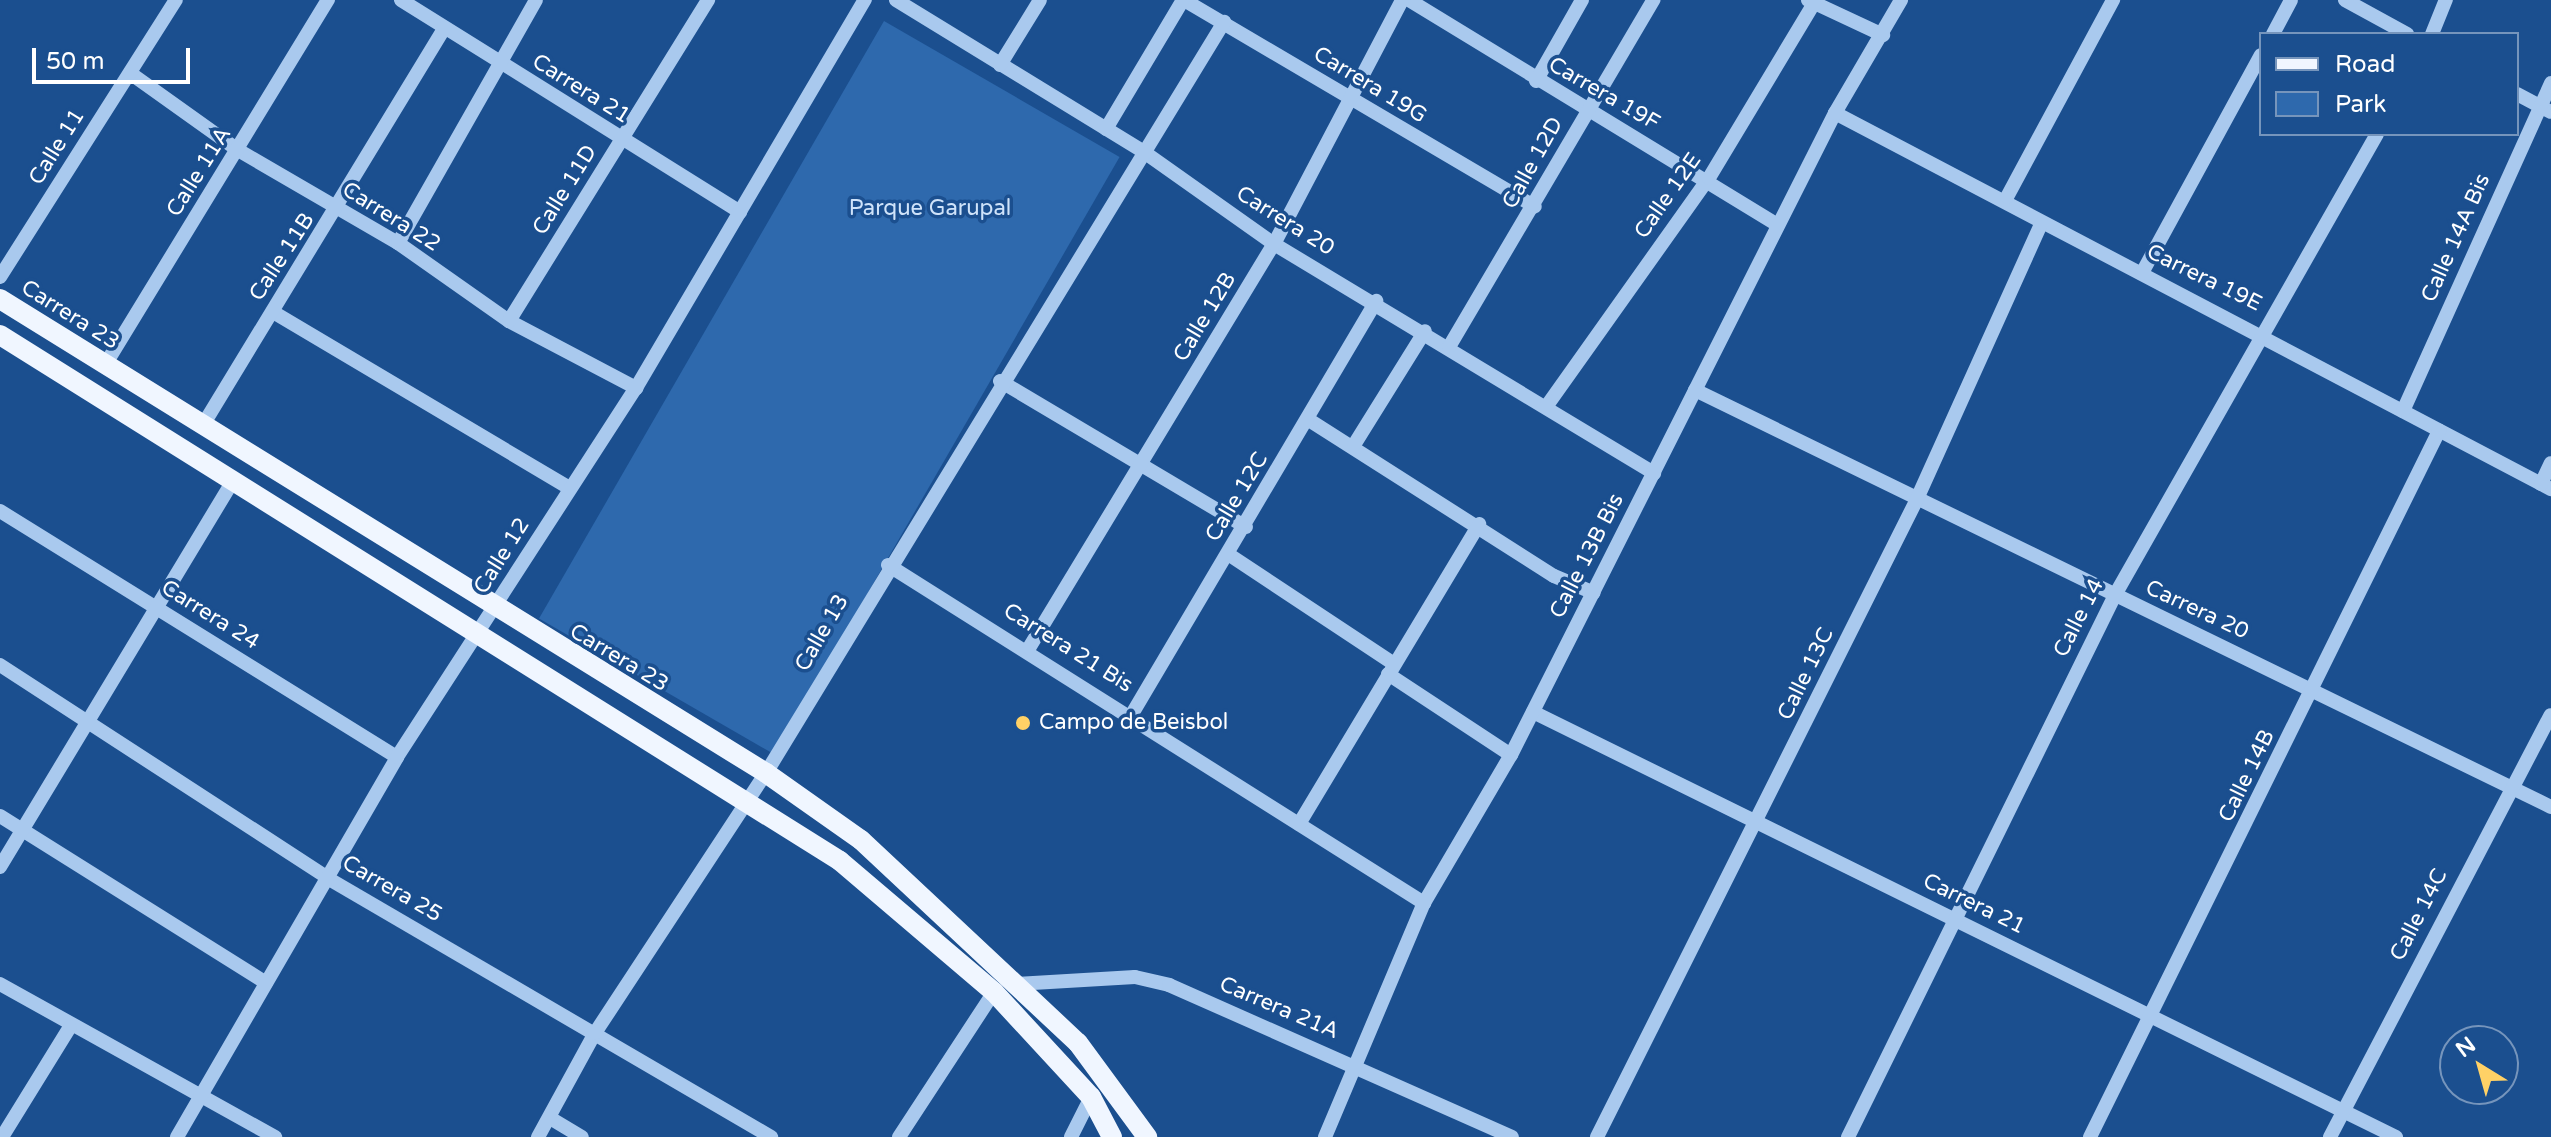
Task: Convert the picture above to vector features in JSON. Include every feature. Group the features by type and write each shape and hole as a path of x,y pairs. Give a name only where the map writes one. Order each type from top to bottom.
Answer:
{"main road":[{"name":"Carrera 23","path":"0,299 493,611 766,773 861,840 1087,1054 1147,1137"},
{"path":"0,335 230,485 840,861 994,992 1091,1097 1112,1137"}],"street":[{"name":"Calle 11","path":"0,277 176,0"},
{"name":"Calle 11A","path":"105,365 328,0"},
{"name":"Carrera 21","path":"401,0 740,212"},
{"path":"398,243 536,0"},
{"name":"Calle 11D","path":"509,321 708,0"},
{"name":"Calle 12","path":"177,1137 397,757 636,388 865,0"},
{"name":"Carrera 20","path":"896,0 1144,152 1274,244 1376,301 1654,473"},
{"path":"1000,65 1040,0"},
{"path":"1106,129 1184,0"},
{"name":"Carrera 19G","path":"1184,0 1535,207"},
{"name":"Calle 12B","path":"1029,648 1143,466 1274,244 1402,0"},
{"name":"Carrera 19F","path":"1409,0 1536,81 1709,178 1778,225"},
{"path":"1536,81 1582,0"},
{"name":"Calle 12D","path":"1449,347 1535,207 1653,0"},
{"name":"Calle 13B Bis","path":"1325,1137 1359,1066 1424,903 1511,755 1835,113 1901,0"},
{"path":"2007,197 2113,0"},
{"path":"2274,32 2291,0"},
{"path":"2345,0 2403,32"},
{"path":"2433,32 2446,0"},
{"path":"1811,1 1883,35"},
{"name":"Calle 12E","path":"1546,407 1709,178 1811,1"},
{"name":"Calle 13","path":"538,1137 595,1033 766,773 1000,381 1224,22"},
{"name":"Calle 11B","path":"203,425 339,210 444,29"},
{"path":"2142,273 2259,59"},
{"name":"Carrera 22","path":"130,73 238,150 398,243 509,321 636,388"},
{"name":"Calle 14A Bis","path":"2403,411 2545,109 2551,83"},
{"path":"2519,95 2545,109"},
{"name":"Carrera 19E","path":"1835,113 2007,197 2041,224 2265,333 2439,431 2546,486"},
{"name":"Calle 14","path":"1848,1137 2115,595 2376,136"},
{"name":"Calle 13C","path":"1597,1137 1916,501 2041,224"},
{"name":"Calle 12C","path":"1132,714 1246,527 1376,301"},
{"path":"273,312 570,488"},
{"path":"1354,445 1425,331"},
{"path":"1000,381 1246,527"},
{"name":"Carrera 20","path":"1695,390 1916,501 2314,689 2551,807"},
{"path":"1309,420 1479,524 1554,576 1594,593"},
{"name":"Calle 14B","path":"2090,1137 2154,1016 2439,431"},
{"path":"2546,486 2551,463"},
{"path":"0,867 153,606 230,485"},
{"name":"Carrera 24","path":"0,511 397,757"},
{"path":"1299,824 1479,524"},
{"path":"1228,554 1511,755"},
{"name":"Carrera 21 Bis","path":"888,565 1029,648 1424,903"},
{"name":"Carrera 25","path":"0,665 329,879 771,1137"},
{"name":"Carrera 21","path":"1533,712 2396,1137"},
{"name":"Calle 14C","path":"2330,1137 2510,788 2551,715"},
{"path":"0,816 266,983"},
{"name":"Carrera 21A","path":"1015,984 1135,977 1359,1066 1512,1137"},
{"path":"0,984 70,1027 203,1094 275,1137"},
{"path":"899,1137 994,992"},
{"path":"2,1137 70,1027"},
{"path":"1071,1137 1091,1097"},
{"path":"550,1118 582,1137"}],"green space":[{"name":"Parque Garupal","path":"884,21 1120,157 775,755 539,619"}],"place":[{"name":"Campo de Beisbol","path":"1023,723"}]}
